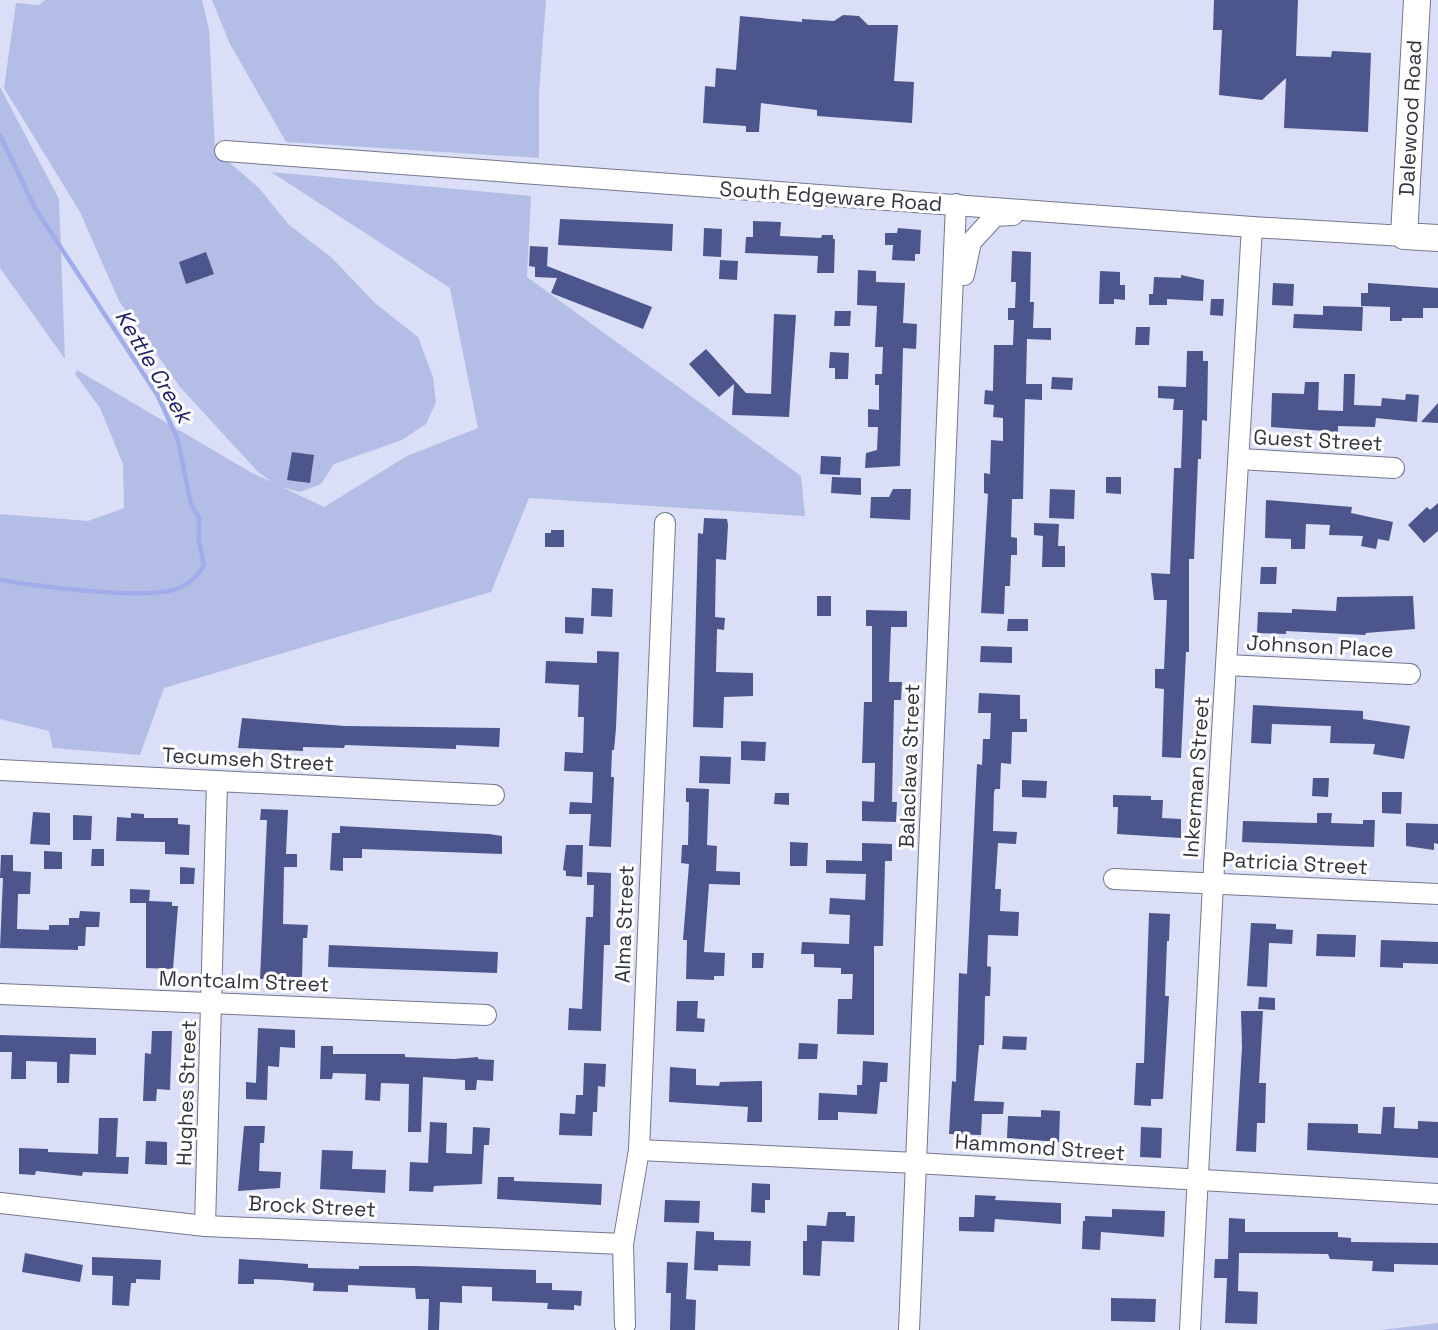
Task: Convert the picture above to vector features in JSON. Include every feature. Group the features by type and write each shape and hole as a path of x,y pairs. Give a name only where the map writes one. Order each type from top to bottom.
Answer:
{"main road":[{"name":"Dalewood Road","path":"1404,236 1417,0"},
{"name":"South Edgeware Road","path":"1404,236 1438,238"}],"street":[{"name":"South Edgeware Road","path":"225,151 956,204 1252,228 1404,236"},
{"name":"Balaclava Street","path":"909,1330 956,204"},
{"path":"951,342 970,242 995,216 1053,212"},
{"name":"Inkerman Street","path":"1190,1330 1213,884 1252,228"},
{"name":"Guest Street","path":"1240,459 1394,468"},
{"name":"Alma Street","path":"625,1325 623,1244 639,1150 665,523"},
{"name":"Johnson Place","path":"1227,665 1410,674"},
{"name":"Tecumseh Street","path":"0,770 494,795"},
{"name":"Hughes Street","path":"205,1226 213,1005 217,782"},
{"name":"Patricia Street","path":"1114,879 1438,894"},
{"name":"Montcalm Street","path":"0,994 486,1015"},
{"name":"Hammond Street","path":"639,1150 916,1163 1438,1194"},
{"name":"Brock Street","path":"0,1203 205,1226 623,1244"}],"shaded area":[{"path":"45,0 202,0 209,29 215,150 259,188 289,225 331,257 376,304 418,337 433,377 436,402 426,424 402,440 334,464 321,484 300,492 282,487 324,507 407,456 478,428 450,288 271,172 531,196 527,277 801,476 805,516 529,498 491,592 164,688 140,755 53,748 49,731 0,719 0,514 88,521 124,508 123,464 100,408 75,374 77,370 252,473 272,482 258,472 180,387 119,301 80,212 4,88 16,3 39,5"},
{"path":"212,0 546,0 539,92 539,158 286,142 230,44"},
{"path":"0,87 59,199 65,359 0,268"},
{"path":"1438,1323 1438,1330 1382,1330"}],"building":[{"path":"1214,0 1298,0 1296,56 1331,57 1332,51 1371,53 1368,132 1284,128 1286,78 1262,100 1219,95 1222,30 1213,30"},
{"path":"843,15 859,16 868,25 898,25 894,81 914,82 912,123 817,116 817,110 761,103 759,132 746,132 746,126 703,123 705,86 715,87 716,68 736,70 740,16 802,22 802,19 834,21"},
{"path":"560,219 673,224 672,251 558,245"},
{"path":"753,221 781,222 780,236 821,238 822,235 833,235 835,239 834,273 817,273 818,256 745,253 746,237 753,237"},
{"path":"704,228 722,229 721,257 703,256"},
{"path":"898,228 921,230 920,254 915,254 915,261 892,260 893,245 885,245 885,233 897,233"},
{"path":"530,246 548,247 547,266 652,307 643,329 551,293 557,278 535,277 535,267 529,266"},
{"path":"1012,251 1031,252 1030,302 1034,302 1033,328 1051,328 1051,340 1027,339 1026,384 1042,384 1042,400 1025,399 1023,499 1012,499 1011,537 1017,538 1017,555 1011,555 1010,586 1005,586 1004,614 981,613 988,494 984,493 984,473 990,474 991,440 1003,441 1003,418 993,417 994,405 984,404 985,390 993,391 994,345 1013,345 1014,320 1008,320 1008,308 1015,308 1016,282 1011,282"},
{"path":"206,252 214,274 186,284 179,262"},
{"path":"720,260 738,261 737,280 719,279"},
{"path":"858,270 876,271 876,282 905,283 903,323 917,324 916,349 903,348 900,466 865,468 866,453 877,450 878,427 868,427 868,409 879,410 879,385 875,385 875,374 882,374 883,347 875,347 877,306 857,305"},
{"path":"1100,271 1120,272 1120,285 1125,285 1125,300 1114,299 1114,304 1099,304"},
{"path":"1181,275 1204,280 1203,301 1167,299 1167,305 1149,305 1149,294 1153,294 1154,277 1181,278"},
{"path":"1273,283 1294,284 1293,306 1272,305"},
{"path":"1368,283 1438,288 1438,308 1423,308 1423,318 1402,318 1402,321 1390,321 1390,307 1361,306 1361,293 1368,293"},
{"path":"1211,299 1224,299 1223,316 1210,315"},
{"path":"1323,306 1363,307 1362,331 1293,328 1294,314 1323,315"},
{"path":"835,311 851,311 850,326 834,326"},
{"path":"774,314 796,315 789,417 732,415 734,384 719,397 689,364 706,349 746,393 771,394"},
{"path":"1136,327 1150,327 1149,345 1135,345"},
{"path":"1187,351 1203,351 1203,361 1208,361 1207,421 1202,420 1201,459 1198,459 1194,559 1189,559 1189,652 1186,652 1181,758 1162,757 1164,689 1155,688 1155,669 1164,669 1167,600 1154,600 1151,573 1170,574 1174,468 1181,468 1183,410 1173,410 1174,399 1158,398 1158,386 1186,387"},
{"path":"830,352 849,353 848,379 835,379 835,368 829,368"},
{"path":"1344,374 1355,374 1354,405 1381,406 1382,398 1405,400 1406,394 1419,395 1417,422 1376,418 1375,427 1338,426 1338,432 1271,427 1272,393 1304,394 1305,382 1319,382 1318,410 1343,411"},
{"path":"1052,377 1073,378 1072,390 1051,389"},
{"path":"1438,403 1438,423 1421,422"},
{"path":"292,452 314,455 310,483 287,480"},
{"path":"821,456 841,457 840,475 820,474"},
{"path":"832,477 861,478 861,495 831,493"},
{"path":"1106,477 1121,477 1121,494 1106,493"},
{"path":"893,489 911,489 910,520 870,518 871,497 889,497"},
{"path":"1050,489 1075,490 1074,519 1049,518"},
{"path":"1266,500 1352,507 1351,513 1393,522 1389,541 1378,539 1376,549 1361,546 1363,536 1329,535 1330,525 1306,524 1305,549 1291,549 1291,539 1265,538"},
{"path":"1438,503 1438,531 1424,543 1408,525 1427,507 1430,510"},
{"path":"704,518 727,519 728,525 726,560 716,559 715,617 725,618 724,630 717,629 716,672 753,673 753,696 724,697 723,728 693,727 698,533 703,534"},
{"path":"1034,523 1059,524 1058,546 1065,546 1065,567 1042,567 1043,536 1034,535"},
{"path":"551,530 564,530 564,547 545,547 545,533 551,533"},
{"path":"1261,567 1277,567 1276,584 1260,584"},
{"path":"592,588 613,589 612,617 591,616"},
{"path":"817,596 831,596 831,616 817,616"},
{"path":"1413,596 1415,629 1366,633 1365,635 1286,631 1286,634 1257,633 1258,612 1292,613 1292,609 1336,611 1337,597"},
{"path":"866,610 907,611 907,627 891,627 889,682 902,682 901,700 894,700 892,802 897,802 896,822 862,821 862,801 874,802 875,763 862,763 864,702 872,702 872,626 866,626"},
{"path":"565,617 584,618 583,634 565,633"},
{"path":"1008,619 1028,619 1028,631 1007,631"},
{"path":"981,646 1012,647 1012,663 980,662"},
{"path":"597,651 619,652 616,728 614,750 612,750 611,777 614,777 611,847 589,846 591,814 569,814 570,802 592,803 593,772 564,771 565,752 583,753 584,717 578,717 579,685 545,683 546,661 597,663"},
{"path":"979,693 1020,695 1020,719 1027,719 1027,732 1012,732 1011,764 1001,763 1000,789 995,789 994,792 993,831 1017,832 1016,844 998,843 995,889 1001,889 1000,911 1019,912 1018,936 988,935 987,966 991,967 990,996 985,996 984,1045 979,1045 974,1101 1004,1102 1003,1114 982,1114 981,1135 949,1134 952,1081 956,1082 959,973 967,974 977,764 982,765 983,739 990,739 991,713 978,713"},
{"path":"1253,705 1363,711 1363,719 1410,726 1404,759 1373,754 1375,744 1330,743 1331,726 1272,724 1271,744 1251,743"},
{"path":"242,718 345,726 500,728 499,747 456,745 456,749 345,745 344,748 303,747 303,751 238,748"},
{"path":"741,741 766,742 765,761 741,760"},
{"path":"700,756 731,757 730,784 699,783"},
{"path":"1313,778 1329,778 1328,797 1312,796"},
{"path":"1022,780 1047,781 1046,798 1022,797"},
{"path":"686,788 709,789 707,845 717,846 716,871 740,872 740,885 709,884 704,952 725,953 724,976 714,976 714,980 686,979 687,940 683,940 689,864 681,863 682,845 688,845 689,802 686,802"},
{"path":"1382,792 1402,792 1401,814 1382,813"},
{"path":"775,793 789,793 789,805 774,804"},
{"path":"1113,795 1151,796 1151,800 1163,800 1162,818 1181,819 1181,838 1117,834 1118,807 1113,807"},
{"path":"261,809 288,810 286,854 297,854 297,867 284,867 283,924 308,925 307,938 303,938 302,977 260,979 267,820 260,820"},
{"path":"33,812 50,813 50,845 30,844"},
{"path":"131,813 144,814 144,818 178,818 178,824 190,825 189,855 165,854 165,842 116,841 117,817 131,818"},
{"path":"1317,813 1332,813 1331,823 1363,824 1363,820 1375,820 1374,847 1242,842 1243,821 1317,823"},
{"path":"73,815 92,816 91,840 73,840"},
{"path":"1406,823 1438,824 1438,844 1434,843 1434,850 1406,846"},
{"path":"340,826 502,836 502,854 362,849 362,858 343,858 343,871 330,870 332,833 340,833"},
{"path":"790,842 808,843 807,866 790,866"},
{"path":"862,843 892,844 892,861 885,861 883,946 874,946 874,1035 837,1034 838,999 852,999 853,974 841,974 841,968 814,967 814,954 801,954 802,942 849,944 850,915 829,914 830,898 865,900 866,874 826,873 826,860 862,861"},
{"path":"566,845 583,845 582,877 566,876 566,871 563,870"},
{"path":"92,849 104,849 104,866 91,866"},
{"path":"44,851 62,852 62,869 44,869"},
{"path":"1,855 13,855 13,871 31,872 30,894 18,894 17,929 49,930 49,925 69,925 69,918 79,918 80,911 100,912 99,927 86,927 85,946 78,946 78,950 0,948 3,878 0,878"},
{"path":"180,867 195,868 194,884 180,884"},
{"path":"587,872 611,873 610,945 604,945 601,1031 568,1030 569,1008 582,1009 586,917 593,917 594,885 587,885"},
{"path":"130,889 150,890 149,901 172,902 172,906 178,906 173,969 146,968 146,903 130,903"},
{"path":"1149,913 1170,914 1165,996 1169,996 1163,1099 1151,1099 1151,1106 1134,1105 1136,1063 1144,1063"},
{"path":"1251,923 1276,924 1276,929 1293,930 1292,944 1269,943 1267,987 1247,986"},
{"path":"1317,934 1356,935 1355,957 1316,956"},
{"path":"1381,940 1438,942 1438,964 1403,963 1403,968 1380,967"},
{"path":"329,945 498,952 497,973 328,967"},
{"path":"752,953 764,953 763,968 752,968"},
{"path":"1259,997 1275,998 1275,1010 1258,1009"},
{"path":"677,1001 698,1001 697,1018 705,1019 704,1032 676,1031"},
{"path":"1241,1011 1263,1011 1259,1083 1266,1083 1265,1123 1257,1123 1256,1152 1236,1151 1242,1047"},
{"path":"258,1028 295,1030 295,1048 280,1047 279,1067 268,1066 267,1100 246,1099 246,1082 256,1083"},
{"path":"152,1031 172,1031 170,1090 157,1089 156,1101 143,1101 145,1053 151,1054"},
{"path":"0,1035 96,1038 96,1055 70,1054 69,1083 57,1083 57,1062 26,1061 26,1079 11,1079 12,1052 0,1052"},
{"path":"1003,1036 1027,1037 1026,1050 1002,1049"},
{"path":"799,1043 818,1044 817,1059 798,1059"},
{"path":"321,1046 333,1046 333,1054 405,1054 405,1057 454,1059 478,1057 478,1059 494,1060 493,1081 477,1080 476,1090 465,1090 465,1080 423,1077 421,1132 408,1132 409,1084 381,1083 380,1101 365,1100 366,1074 333,1073 332,1079 320,1079"},
{"path":"863,1061 888,1063 887,1082 880,1082 877,1114 838,1112 838,1120 818,1120 819,1093 857,1095 857,1085 862,1085"},
{"path":"584,1063 606,1064 605,1087 598,1086 597,1112 593,1112 592,1136 559,1135 560,1113 575,1114 576,1095 583,1095"},
{"path":"670,1067 696,1069 696,1085 719,1086 720,1082 762,1081 762,1122 747,1122 748,1107 669,1102"},
{"path":"1383,1107 1395,1107 1394,1128 1418,1129 1418,1121 1438,1122 1438,1158 1307,1150 1308,1123 1358,1124 1358,1133 1381,1134"},
{"path":"1041,1110 1060,1111 1059,1142 1007,1138 1008,1116 1041,1117"},
{"path":"99,1118 118,1118 116,1157 129,1157 128,1174 83,1172 82,1176 36,1171 35,1175 19,1174 19,1148 98,1154"},
{"path":"430,1122 447,1123 446,1153 472,1154 473,1127 490,1128 489,1145 484,1145 482,1184 434,1186 433,1192 409,1191 410,1162 428,1163"},
{"path":"244,1126 265,1126 264,1143 260,1143 259,1171 281,1172 280,1188 238,1191"},
{"path":"1141,1127 1162,1128 1161,1158 1140,1157"},
{"path":"146,1141 167,1142 167,1165 145,1164"},
{"path":"322,1150 353,1151 352,1169 386,1170 385,1193 320,1189"},
{"path":"498,1177 514,1177 514,1181 602,1184 601,1205 497,1199"},
{"path":"752,1183 770,1184 770,1200 765,1200 765,1213 751,1212"},
{"path":"975,1195 996,1196 995,1200 1061,1203 1061,1224 995,1219 994,1232 959,1231 959,1217 974,1217"},
{"path":"665,1200 700,1201 699,1223 664,1222"},
{"path":"1112,1209 1165,1211 1164,1237 1101,1232 1100,1250 1082,1249 1085,1216 1112,1217"},
{"path":"828,1212 846,1212 846,1216 855,1216 854,1242 822,1241 820,1276 803,1275 803,1241 807,1241 807,1225 826,1226"},
{"path":"1229,1218 1245,1219 1245,1232 1338,1232 1338,1237 1351,1238 1351,1242 1438,1243 1438,1265 1394,1264 1394,1272 1372,1271 1373,1261 1330,1259 1328,1254 1239,1253 1238,1291 1258,1292 1257,1324 1225,1323 1227,1278 1214,1278 1215,1259 1228,1259"},
{"path":"696,1231 714,1232 714,1240 751,1241 750,1266 718,1265 718,1271 694,1270"},
{"path":"25,1253 83,1265 80,1282 22,1272"},
{"path":"92,1257 161,1260 160,1280 136,1279 136,1283 131,1283 129,1306 112,1305 113,1276 92,1275"},
{"path":"239,1259 308,1264 308,1268 359,1269 359,1266 416,1266 536,1270 536,1283 552,1283 552,1290 582,1291 581,1306 574,1305 574,1310 547,1309 548,1303 492,1301 492,1287 462,1286 462,1303 440,1302 439,1330 428,1330 429,1299 416,1299 415,1288 348,1285 348,1292 313,1291 314,1283 281,1280 254,1279 254,1284 238,1284"},
{"path":"667,1262 688,1263 686,1299 696,1300 695,1330 670,1330 671,1293 666,1293"},
{"path":"1111,1298 1156,1299 1155,1322 1111,1321"}],"waterway":[{"name":"Kettle Creek","path":"0,135 35,208 158,396 178,440 191,504 199,518 199,541 204,565 194,578 181,587 146,593 93,591 0,580"}]}
